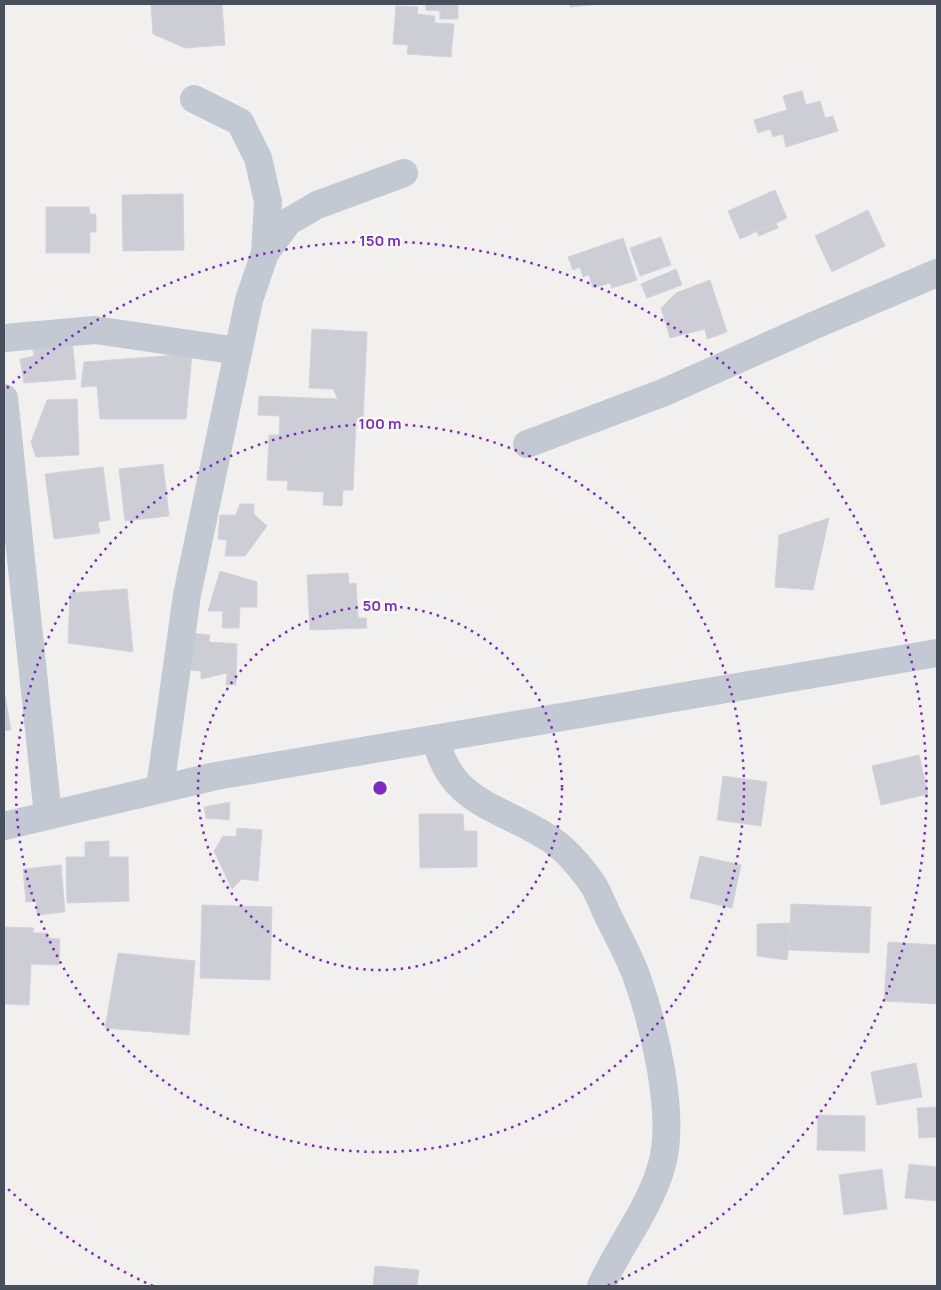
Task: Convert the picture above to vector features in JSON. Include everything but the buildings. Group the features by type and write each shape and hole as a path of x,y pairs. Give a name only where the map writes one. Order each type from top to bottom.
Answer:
{"street":[{"path":"160,788 187,595 249,300 265,253 268,202 258,158 240,122 194,99"},
{"path":"265,253 288,222 317,205 404,173"},
{"path":"527,444 665,392 937,273"},
{"path":"4,338 95,330 238,351"},
{"path":"4,398 14,597 48,815"},
{"path":"4,826 216,776 937,653"},
{"path":"436,739 445,766 461,788 474,799 552,840 574,861 594,887 636,974 646,1005 664,1092 667,1126 665,1148 661,1168 648,1202 611,1264 601,1286"}]}
